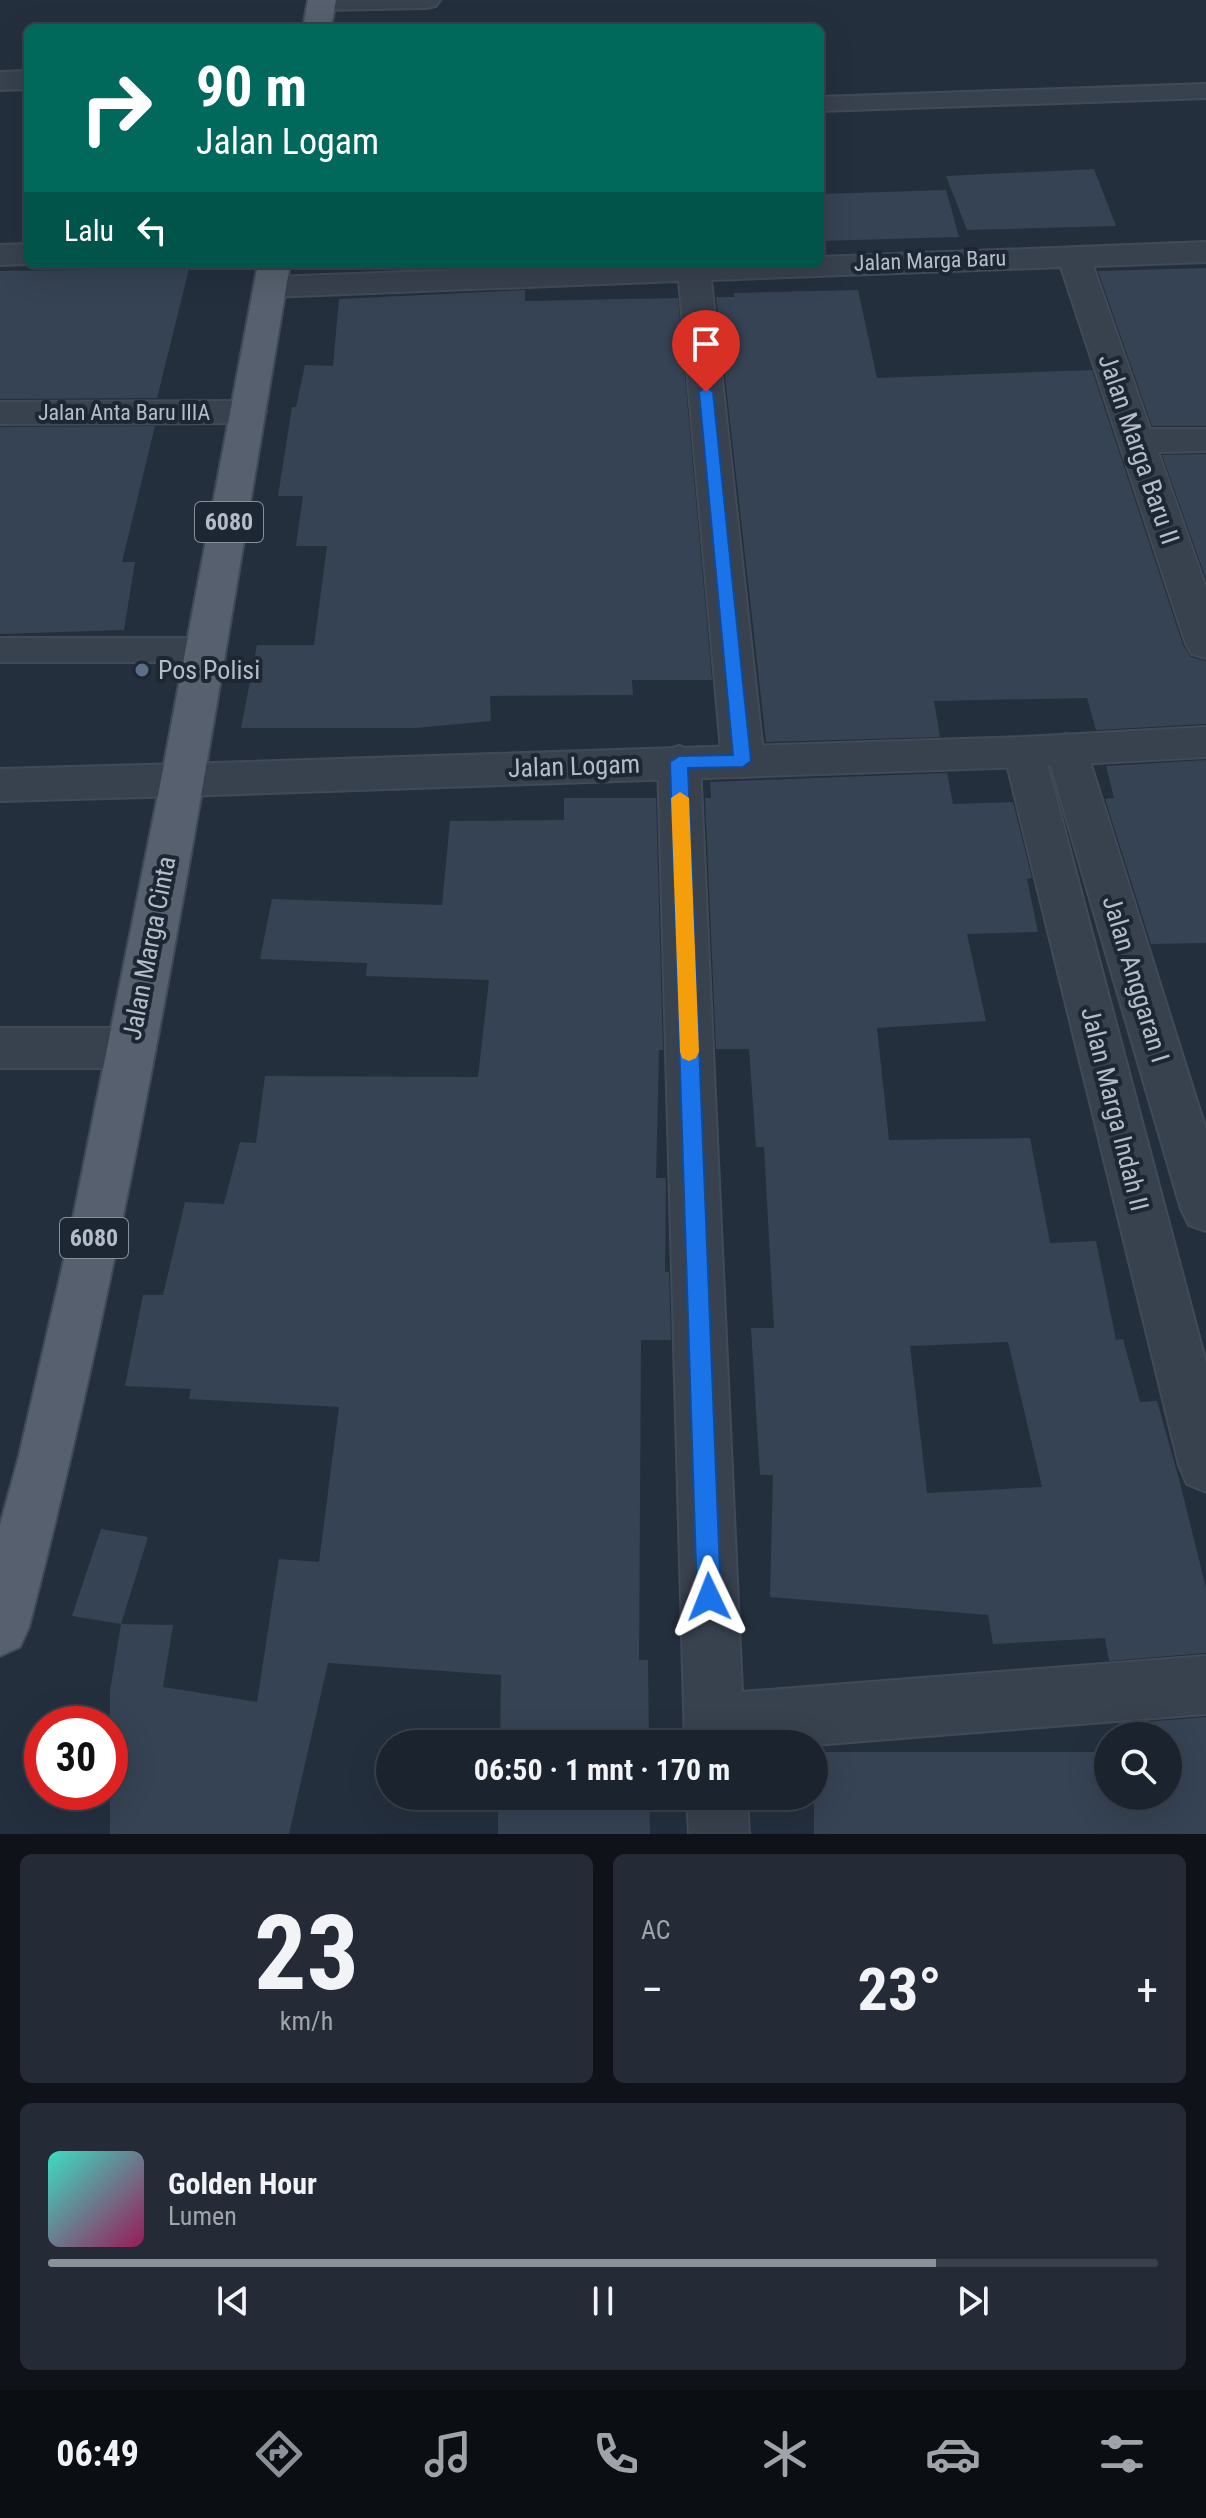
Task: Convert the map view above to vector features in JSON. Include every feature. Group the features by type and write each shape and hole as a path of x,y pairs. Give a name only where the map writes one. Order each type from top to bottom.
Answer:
{"main road":[{"name":"Jalan Marga Cinta","path":"0,1627 46,1456 94,1238 181,785 272,276"}],"street":[{"path":"320,10 426,0"},
{"path":"0,81 24,80"},
{"name":"Jalan Marga Baru","path":"824,264 1206,252"},
{"path":"0,255 24,254"},
{"name":"Jalan Marga Baru II","path":"1073,255 1206,644"},
{"name":"Jalan Marga Baru","path":"272,276 721,268"},
{"path":"694,269 743,761"},
{"name":"Jalan Anta Baru IIIA","path":"0,413 249,412"},
{"path":"1137,441 1206,440"},
{"name":"Jalan Logam","path":"0,785 181,785 1206,742"},
{"name":"Jalan Anggaran I","path":"1045,751 1206,1209"},
{"name":"Jalan Marga Indah II","path":"1045,751 1206,1465"},
{"path":"679,762 714,1730"},
{"path":"0,1048 131,1048"},
{"path":"754,1730 1206,1685"},
{"path":"718,1810 719,1834"}],"lane":[{"path":"824,104 1206,91"},
{"path":"0,650 205,650"}],"building":[{"path":"1094,169 1116,226 967,230 946,176"},
{"path":"946,190 959,237 824,241 824,194"},
{"path":"1206,268 1206,426 1152,426 1098,271"},
{"path":"189,269 157,398 0,399 0,271"},
{"path":"525,290 525,301 678,298 712,680 632,680 633,695 490,696 491,721 415,728 241,728 257,645 314,645 327,546 296,546 303,496 278,496 292,407 296,407 305,365 333,366 339,299"},
{"path":"858,290 877,378 1092,370 1183,645 1191,657 1206,661 1206,724 1096,730 1087,698 934,701 940,737 766,742 716,297 734,297 734,293"},
{"path":"155,426 122,562 135,562 124,630 0,634 0,427"},
{"path":"1206,454 1206,579 1162,455"},
{"path":"1206,760 1206,943 1151,944 1105,799 1114,798 1106,766"},
{"path":"947,773 953,804 1013,802 1032,878 1027,879 1038,932 967,934 986,1021 877,1028 889,1140 1030,1138 1050,1243 1096,1241 1116,1340 1123,1339 1140,1402 1157,1401 1179,1479 1206,1588 1206,1653 1109,1661 1105,1638 993,1644 988,1615 770,1597 773,1475 760,1475 751,1328 774,1328 764,1147 756,1147 749,1049 716,1049 705,798 711,798 710,782","holes":["1008,1342 1042,1487 927,1493 910,1346"]},
{"path":"564,798 656,798 663,1050 659,1050 656,1178 666,1178 665,1272 669,1272 671,1340 641,1340 639,1660 648,1660 649,1730 500,1730 501,1675 328,1663 289,1834 110,1834 110,1810 128,1810 128,1706 110,1706 121,1624 173,1625 163,1687 257,1702 279,1559 319,1562 339,1407 189,1399 191,1389 125,1386 143,1295 163,1295 185,1202 224,1204 240,1142 256,1143 265,1076 478,1077 489,980 366,976 367,963 260,959 272,899 442,905 450,821 564,820"},
{"path":"101,1529 148,1537 121,1624 72,1616"},
{"path":"1206,1717 1206,1834 814,1834 814,1810 828,1810 828,1752 1094,1752 1094,1810 1182,1810 1182,1722 1145,1722"},
{"path":"498,1810 649,1810 650,1834 498,1834"}],"slow traffic":[{"path":"680,798 689,1052"}],"place":[{"name":"Pos Polisi","path":"142,670"}],"route":[{"path":"706,392 743,761 679,762 709,1597"}]}
